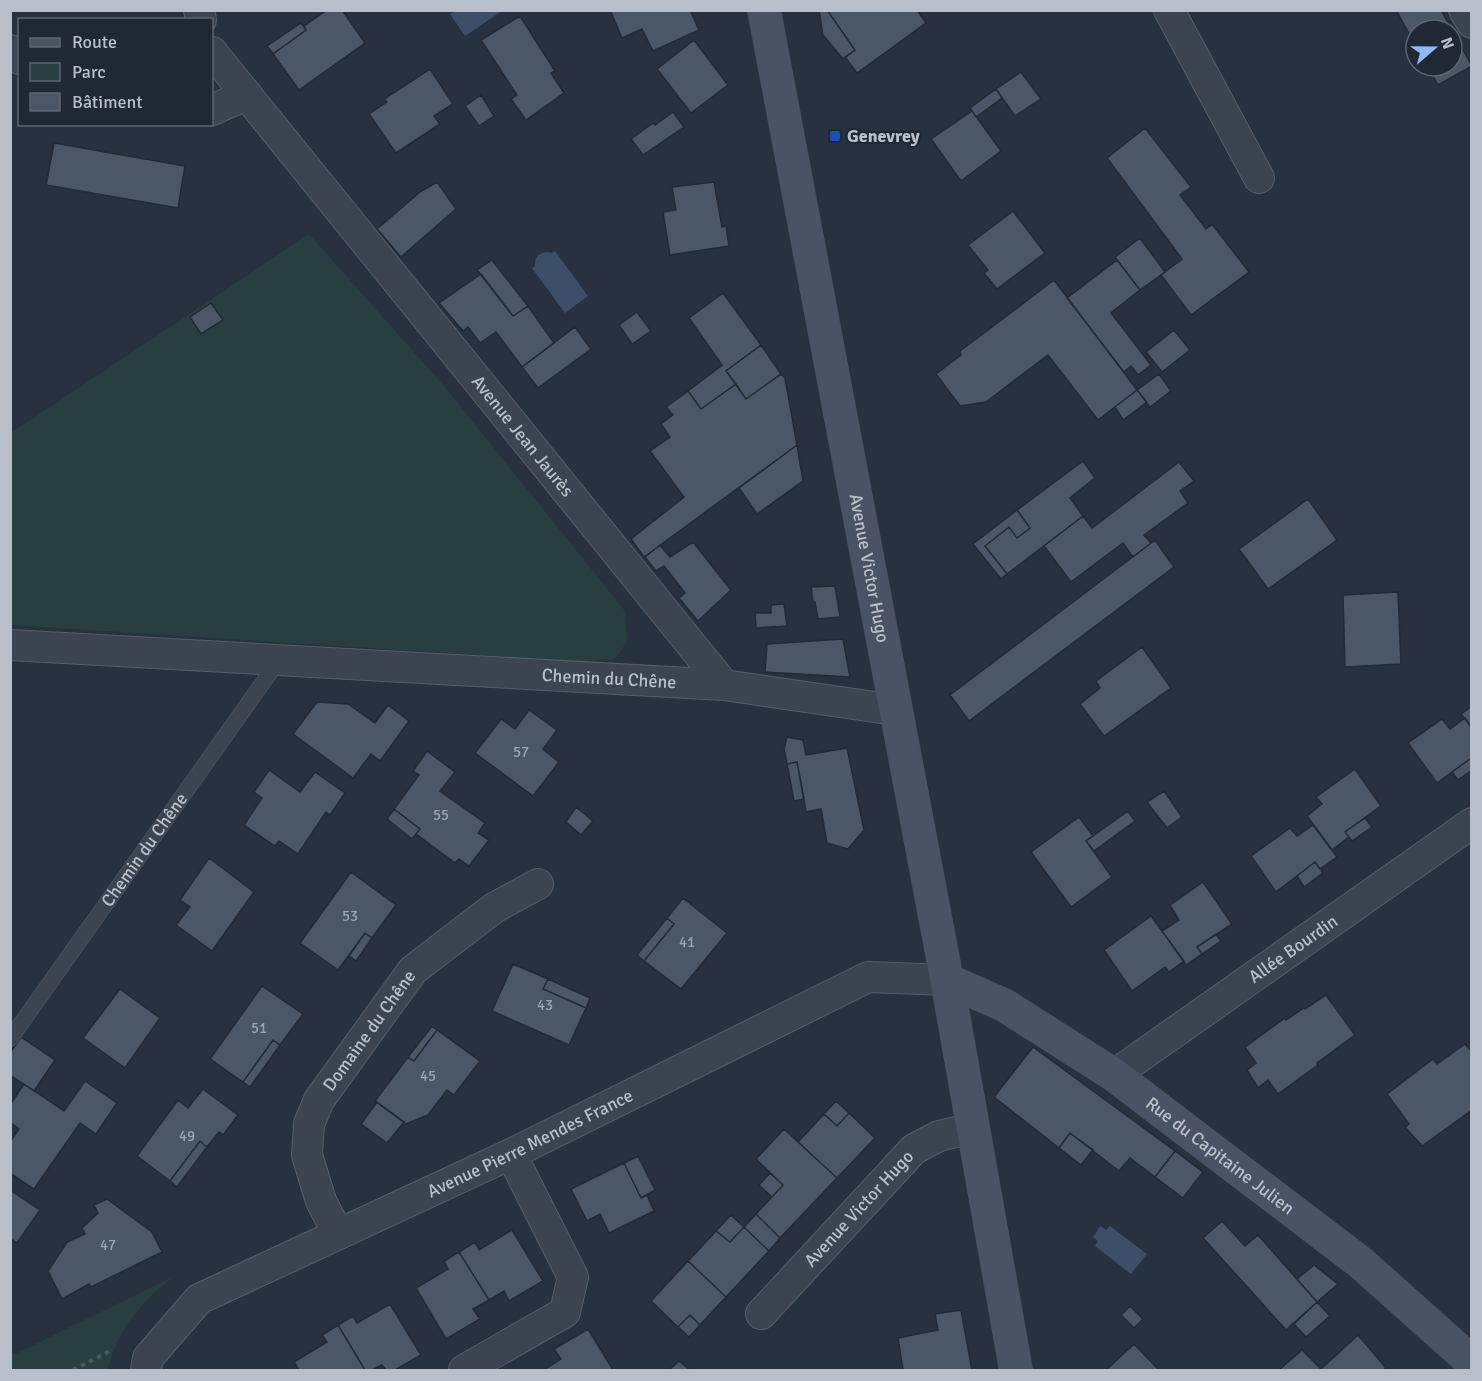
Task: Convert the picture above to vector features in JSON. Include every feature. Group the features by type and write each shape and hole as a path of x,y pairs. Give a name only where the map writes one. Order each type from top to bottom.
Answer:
{"street":[{"path":"1169,10 1259,178"},
{"path":"1464,10 1472,23"},
{"name":"Avenue Victor Hugo","path":"770,14 895,710 974,1128 1016,1371"},
{"name":"Avenue Jean Jaurès","path":"213,53 724,685"},
{"path":"213,110 246,95"},
{"name":"Chemin du Chêne","path":"10,645 724,685"},
{"path":"724,685 895,710"},
{"name":"Allée Bourdin","path":"1114,1075 1472,823"},
{"name":"Domaine du Chêne","path":"338,1234 321,1201 307,1155 309,1124 319,1100 413,970 494,908 538,884"},
{"name":"Avenue Pierre Mendes France","path":"146,1371 148,1358 199,1299 511,1154 868,977 947,980"},
{"name":"Rue du Capitaine Julien","path":"947,980 1004,1005 1114,1075 1361,1263 1472,1362"},
{"name":"Avenue Victor Hugo","path":"761,1314 914,1149 939,1136 974,1128"},
{"path":"464,1371 565,1312 573,1277 511,1154"}],"lane":[{"name":"Chemin du Chêne","path":"10,1039 279,660"}],"green space":[{"path":"309,234 445,387 625,611 627,642 614,660 574,661 11,625 11,433"},
{"path":"176,1275 153,1294 133,1316 118,1342 108,1370 11,1370 10,1352 15,1354"}],"water":[{"path":"456,11 502,11 465,36 450,14"},
{"path":"555,251 588,296 565,313 532,268 540,254"},
{"path":"1100,1226 1106,1230 1110,1226 1147,1254 1131,1274 1095,1246 1098,1241 1093,1237"}],"building":[{"path":"327,10 342,10 365,43 299,90 273,54 306,30 304,26"},
{"path":"610,10 690,10 699,30 653,51 642,29 622,38"},
{"path":"827,10 917,10 926,23 857,73 845,57 855,50"},
{"path":"827,10 855,50 843,59 823,35 819,11"},
{"path":"1396,10 1441,10 1445,18 1404,18 1404,24"},
{"path":"520,16 555,71 551,73 564,93 526,120 511,99 517,95 481,40"},
{"path":"301,23 306,30 273,54 267,46"},
{"path":"694,40 728,85 691,113 657,69"},
{"path":"1464,52 1472,66 1464,70"},
{"path":"430,69 453,104 434,116 440,124 396,153 369,114 387,102 384,99"},
{"path":"1021,72 1041,99 1015,116 996,89"},
{"path":"1434,78 1451,78 1438,85"},
{"path":"996,89 1002,98 976,117 970,108"},
{"path":"481,95 494,116 479,126 465,106"},
{"path":"972,111 1001,151 961,181 931,139"},
{"path":"673,112 684,127 643,155 631,139"},
{"path":"1145,128 1191,187 1180,195 1206,229 1212,224 1249,272 1191,315 1161,275 1182,259 1107,158"},
{"path":"54,143 185,166 178,208 46,185"},
{"path":"437,182 456,209 401,257 377,229 420,192"},
{"path":"714,182 722,227 726,226 729,246 670,255 663,212 676,210 672,187"},
{"path":"1013,211 1045,253 997,289 984,273 988,270 968,245"},
{"path":"1140,238 1165,272 1140,290 1115,257"},
{"path":"492,260 528,306 513,316 477,270"},
{"path":"1117,260 1140,290 1111,313 1151,365 1138,375 1131,366 1124,372 1067,298"},
{"path":"481,274 513,316 528,306 554,343 522,367 496,332 480,343 468,327 463,331 439,303"},
{"path":"1054,280 1137,390 1098,420 1048,355 986,402 960,406 936,374 961,355 960,351"},
{"path":"723,293 761,345 726,371 736,384 701,409 688,391 722,365 689,318"},
{"path":"211,303 223,320 201,334 190,317"},
{"path":"637,312 651,331 632,344 619,325"},
{"path":"575,327 591,349 538,388 522,367"},
{"path":"1174,330 1190,350 1162,372 1146,352"},
{"path":"761,345 781,374 746,399 726,371"},
{"path":"781,374 785,378 797,445 644,557 631,539 684,497 650,451 670,437 661,424 673,415 666,407 688,391 701,409 736,384 746,399"},
{"path":"1159,374 1171,391 1150,407 1137,390"},
{"path":"1137,390 1147,402 1123,420 1115,407"},
{"path":"797,445 803,481 757,514 739,488"},
{"path":"1083,461 1095,478 1070,498 1083,516 1007,574 985,546 1009,527 1017,538 1030,528 1017,510"},
{"path":"1179,462 1194,481 1180,491 1188,503 1144,535 1151,543 1133,557 1123,543 1071,582 1044,546 1083,516 1092,528"},
{"path":"1308,499 1337,540 1268,589 1239,549"},
{"path":"1017,510 1030,528 1017,538 1009,527 985,546 1007,574 1001,579 973,544"},
{"path":"1155,540 1174,567 969,721 950,695"},
{"path":"693,542 731,590 698,621 679,598 685,593 664,566 656,571 645,557 660,545 670,557"},
{"path":"835,586 840,617 818,619 811,587"},
{"path":"1398,592 1401,664 1345,667 1343,595"},
{"path":"784,604 787,626 756,628 755,613 771,613 771,605"},
{"path":"843,639 850,677 765,672 767,644"},
{"path":"1142,647 1171,688 1104,736 1080,704 1100,688 1096,681"},
{"path":"317,702 348,704 375,723 388,705 409,721 380,761 371,754 353,778 293,734"},
{"path":"1472,706 1472,728 1461,714"},
{"path":"529,710 557,730 543,749 559,762 533,796 475,753 501,719 515,729"},
{"path":"1465,718 1472,728 1472,761 1470,759 1437,783 1408,743 1442,719 1450,729"},
{"path":"787,737 803,740 806,755 847,748 864,830 848,849 827,843 821,809 806,812 797,762 787,764 784,749"},
{"path":"427,751 455,772 440,791 485,823 478,833 489,840 469,866 459,859 455,863 416,834 420,829 394,809 419,775 413,771"},
{"path":"1470,759 1472,770 1458,780 1452,772"},
{"path":"797,762 804,799 794,801 787,764"},
{"path":"1355,769 1381,806 1345,832 1349,837 1332,850 1307,816 1322,804 1316,797"},
{"path":"269,770 300,792 315,772 345,793 330,815 326,812 298,854 279,841 275,846 244,825 262,798 254,792"},
{"path":"1164,791 1182,817 1167,828 1147,802"},
{"path":"576,807 593,821 581,835 566,822"},
{"path":"394,809 420,829 412,839 387,819"},
{"path":"1128,811 1135,821 1094,851 1086,841"},
{"path":"1079,817 1093,836 1086,841 1112,877 1071,907 1031,852"},
{"path":"1365,818 1372,827 1352,841 1345,832"},
{"path":"1313,825 1337,857 1320,869 1315,862 1276,892 1251,856 1290,828 1297,836"},
{"path":"209,858 254,892 212,951 176,925 190,907 180,900"},
{"path":"1315,862 1323,873 1304,887 1297,876"},
{"path":"351,872 396,905 372,938 365,933 338,970 300,943"},
{"path":"1203,882 1232,924 1197,947 1202,954 1186,965 1162,931 1179,920 1170,905"},
{"path":"683,898 727,933 681,989 644,961 674,924 667,918"},
{"path":"1151,916 1184,961 1169,972 1165,967 1132,991 1104,950"},
{"path":"667,918 674,924 644,961 637,955"},
{"path":"365,933 372,938 356,961 349,956"},
{"path":"1216,934 1221,941 1202,954 1197,947"},
{"path":"513,964 548,979 543,989 586,1008 569,1045 492,1011"},
{"path":"548,979 590,998 586,1008 543,989"},
{"path":"262,986 303,1014 280,1045 273,1040 243,1082 210,1059"},
{"path":"120,989 160,1018 125,1068 83,1038"},
{"path":"1326,995 1355,1035 1278,1094 1268,1080 1258,1088 1247,1070 1256,1063 1245,1047 1285,1018 1286,1020"},
{"path":"432,1026 437,1030 414,1061 408,1057"},
{"path":"437,1030 480,1061 454,1095 447,1090 428,1115 406,1124 375,1101 408,1057 414,1061"},
{"path":"21,1037 55,1060 34,1091 10,1075 10,1053"},
{"path":"273,1040 280,1045 250,1087 243,1082"},
{"path":"1465,1044 1472,1052 1472,1110 1422,1146 1405,1127 1409,1124 1387,1094 1433,1059 1437,1064"},
{"path":"1033,1047 1175,1151 1155,1177 1130,1158 1119,1171 1070,1133 1059,1148 994,1097"},
{"path":"85,1081 117,1103 96,1134 80,1123 34,1189 10,1173 10,1142 19,1129 10,1122 10,1105 24,1084 64,1111"},
{"path":"203,1089 238,1115 223,1135 219,1132 207,1147 200,1141 170,1181 137,1156 178,1100 188,1108"},
{"path":"836,1101 849,1113 837,1126 824,1114"},
{"path":"377,1102 404,1122 387,1143 361,1124"},
{"path":"849,1113 875,1138 837,1178 798,1142 824,1114 837,1126"},
{"path":"784,1129 837,1178 780,1238 756,1214 783,1185 756,1159"},
{"path":"1070,1133 1093,1150 1081,1165 1059,1148"},
{"path":"200,1141 207,1147 177,1187 170,1181"},
{"path":"1175,1151 1203,1172 1183,1198 1155,1177"},
{"path":"638,1156 655,1190 641,1198 624,1163"},
{"path":"624,1163 641,1198 647,1195 654,1211 609,1233 600,1214 587,1221 571,1189"},
{"path":"770,1173 783,1185 772,1197 759,1185"},
{"path":"10,1190 40,1210 17,1243 10,1238"},
{"path":"107,1199 152,1232 162,1252 91,1287 89,1284 62,1299 48,1271 67,1242 85,1234 82,1228 98,1213 94,1205"},
{"path":"756,1214 780,1238 769,1251 744,1227"},
{"path":"731,1215 744,1227 730,1242 716,1231"},
{"path":"1222,1221 1245,1246 1258,1235 1317,1302 1286,1330 1203,1238"},
{"path":"744,1227 769,1251 726,1297 688,1261 716,1231 730,1242"},
{"path":"512,1230 543,1281 509,1301 504,1291 489,1300 459,1252 475,1242 479,1250"},
{"path":"459,1252 489,1300 473,1309 480,1319 446,1339 416,1288 448,1269 444,1261"},
{"path":"688,1261 726,1297 700,1325 690,1315 678,1327 651,1301"},
{"path":"1314,1265 1338,1284 1317,1302 1297,1279"},
{"path":"1317,1302 1330,1316 1306,1337 1294,1324"},
{"path":"390,1304 421,1355 395,1370 386,1370 382,1365 372,1370 365,1370 338,1325 353,1316 357,1323"},
{"path":"1130,1306 1143,1319 1134,1328 1121,1315"},
{"path":"961,1310 972,1370 903,1370 898,1338 938,1330 935,1314"},
{"path":"690,1315 700,1325 689,1337 678,1327"},
{"path":"338,1325 365,1370 299,1370 294,1362 327,1342 322,1335"},
{"path":"588,1329 613,1370 545,1369 561,1359 554,1349"},
{"path":"1358,1335 1386,1368 1383,1370 1279,1370 1302,1350 1321,1369"},
{"path":"1134,1344 1159,1370 1106,1370"},
{"path":"679,1361 690,1370 669,1370"}],"place":[{"name":"Genevrey","path":"835,136"}]}
